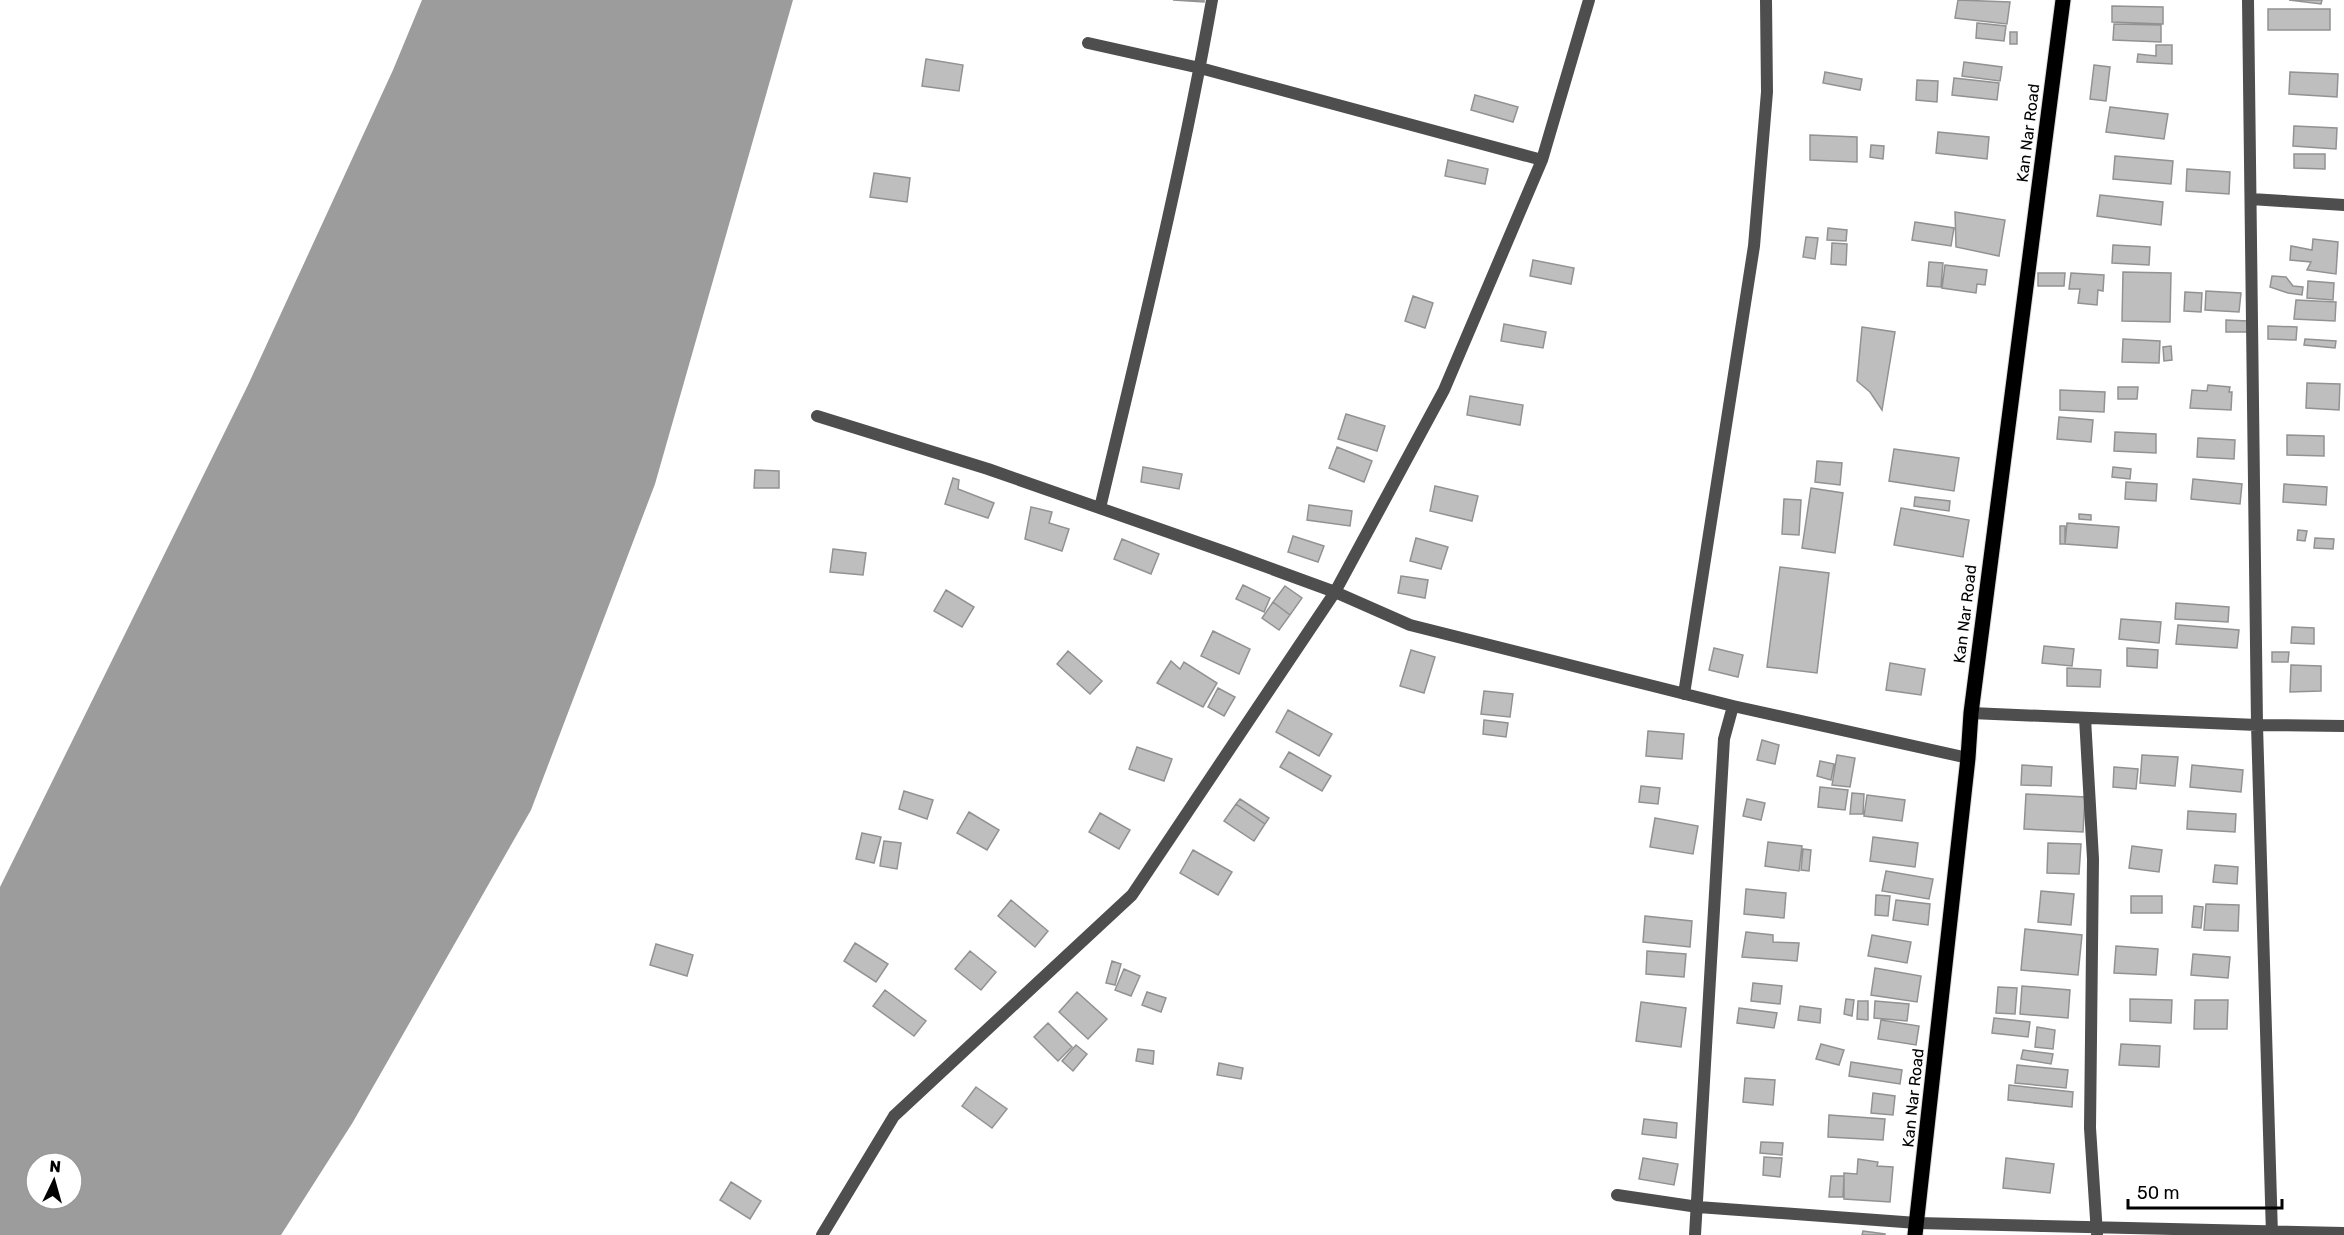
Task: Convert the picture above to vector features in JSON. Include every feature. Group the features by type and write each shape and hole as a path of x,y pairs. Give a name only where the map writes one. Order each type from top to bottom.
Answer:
{"main road":[{"name":"Kan Nar Road","path":"1916,1229 1968,758 1971,712 2064,0"}],"street":[{"path":"1100,508 1200,68 1212,0"},
{"path":"822,1235 894,1116 1132,895 1335,592 1444,390 1542,160 1589,0"},
{"path":"1684,694 1754,246 1767,92 1766,0"},
{"path":"2248,0 2257,724 2272,1234"},
{"path":"1088,43 1200,68 1542,160"},
{"path":"2251,199 2344,205"},
{"path":"817,416 988,469 1100,508 1335,592 1410,625 1733,706 1968,758"},
{"path":"1695,1235 1724,739 1733,706"},
{"path":"1971,712 2344,726"},
{"path":"2085,718 2093,859 2090,1128 2097,1232"},
{"path":"1617,1195 1698,1207 1916,1229 2344,1233"}],"shaded area":[{"path":"422,0 793,0 655,484 531,810 353,1122 281,1235 0,1235 0,887 248,385 393,70"}],"building":[{"path":"1173,0 1204,0 1204,2"},
{"path":"1958,0 2010,2 2007,24 1955,18"},
{"path":"2289,0 2322,0 2321,4"},
{"path":"2112,6 2163,7 2163,24 2112,22"},
{"path":"2268,9 2330,9 2330,30 2268,30"},
{"path":"1977,23 2006,26 2004,41 1976,38"},
{"path":"2114,24 2161,25 2161,42 2113,40"},
{"path":"2010,32 2017,32 2017,44 2010,44"},
{"path":"2156,45 2172,45 2172,64 2137,62 2138,54 2156,56"},
{"path":"926,59 963,65 959,91 922,86"},
{"path":"1964,62 2002,67 2000,81 1962,76"},
{"path":"2094,65 2110,67 2106,101 2090,99"},
{"path":"1825,72 1862,79 1860,90 1823,83"},
{"path":"2290,72 2338,74 2337,97 2289,94"},
{"path":"1954,78 1999,83 1997,100 1952,95"},
{"path":"1917,80 1938,81 1937,102 1916,100"},
{"path":"1475,95 1518,107 1513,122 1471,110"},
{"path":"2110,107 2168,114 2164,139 2106,132"},
{"path":"2294,126 2337,128 2336,149 2293,146"},
{"path":"1938,132 1989,137 1987,159 1936,153"},
{"path":"1810,135 1857,137 1857,162 1810,160"},
{"path":"1871,145 1884,146 1883,159 1870,157"},
{"path":"2294,154 2325,154 2325,169 2294,168"},
{"path":"2115,156 2173,161 2171,184 2113,179"},
{"path":"1448,160 1488,169 1485,184 1445,176"},
{"path":"2187,169 2230,172 2229,194 2186,191"},
{"path":"874,173 910,178 907,202 870,197"},
{"path":"2100,195 2163,202 2161,225 2097,216"},
{"path":"1955,212 2005,220 1999,256 1956,247"},
{"path":"1915,222 1954,228 1951,246 1912,240"},
{"path":"1828,228 1847,230 1846,241 1827,240"},
{"path":"1806,237 1818,238 1815,259 1803,257"},
{"path":"2313,239 2338,242 2336,274 2307,270 2311,262 2290,260 2291,246 2312,250"},
{"path":"1832,243 1847,244 1846,265 1831,264"},
{"path":"2113,245 2150,247 2149,265 2112,263"},
{"path":"1533,260 1574,268 1571,284 1530,276"},
{"path":"1929,262 1943,263 1941,287 1927,286"},
{"path":"1945,265 1987,270 1985,285 1977,284 1976,293 1942,288"},
{"path":"2123,272 2171,273 2170,322 2122,321"},
{"path":"2038,273 2065,273 2064,286 2038,286"},
{"path":"2071,273 2104,275 2103,291 2098,290 2097,305 2078,303 2080,289 2069,289"},
{"path":"2272,276 2286,277 2293,286 2303,287 2302,295 2270,287"},
{"path":"2308,281 2334,283 2333,300 2307,298"},
{"path":"2206,291 2241,293 2239,312 2205,310"},
{"path":"2185,292 2202,293 2201,312 2184,311"},
{"path":"1413,296 1433,303 1425,328 1405,321"},
{"path":"2296,300 2336,302 2335,321 2294,319"},
{"path":"2226,320 2248,321 2248,332 2226,332"},
{"path":"1504,324 1546,332 1543,348 1501,341"},
{"path":"2268,326 2297,327 2296,340 2268,339"},
{"path":"1862,327 1895,332 1882,410 1870,392 1857,381"},
{"path":"2123,339 2160,341 2159,363 2122,362"},
{"path":"2305,339 2336,341 2335,348 2304,345"},
{"path":"2171,346 2172,360 2164,361 2163,347"},
{"path":"2307,383 2340,384 2339,410 2306,408"},
{"path":"2208,385 2230,387 2231,410 2190,408 2192,390 2207,391"},
{"path":"2118,387 2138,387 2137,399 2118,399"},
{"path":"2060,390 2105,392 2104,412 2060,410"},
{"path":"1470,396 1523,405 1520,425 1467,415"},
{"path":"1346,414 1385,426 1377,451 1338,439"},
{"path":"2059,417 2093,420 2091,442 2057,439"},
{"path":"2115,432 2156,434 2156,453 2114,451"},
{"path":"2287,435 2324,436 2324,456 2287,455"},
{"path":"2198,438 2235,440 2234,459 2197,457"},
{"path":"1337,447 1372,461 1364,482 1329,468"},
{"path":"1894,449 1959,458 1954,491 1889,481"},
{"path":"1817,461 1842,463 1840,485 1815,482"},
{"path":"1143,467 1182,474 1179,489 1141,482"},
{"path":"2113,467 2131,469 2130,479 2112,477"},
{"path":"755,470 779,471 779,488 754,488"},
{"path":"953,478 959,480 958,489 994,503 988,518 945,504"},
{"path":"2193,479 2242,484 2240,504 2191,499"},
{"path":"2126,482 2157,484 2156,501 2125,499"},
{"path":"2284,484 2327,487 2326,505 2283,502"},
{"path":"1435,486 1478,496 1472,521 1430,511"},
{"path":"1811,488 1843,493 1835,553 1802,548"},
{"path":"1915,497 1950,501 1949,511 1914,506"},
{"path":"1784,499 1801,500 1799,535 1782,534"},
{"path":"1309,505 1352,511 1350,526 1307,520"},
{"path":"1031,507 1052,512 1049,523 1069,529 1062,551 1025,539"},
{"path":"1901,508 1969,520 1963,557 1894,545"},
{"path":"2079,514 2091,515 2091,520 2079,519"},
{"path":"2067,523 2119,527 2117,548 2065,544"},
{"path":"2060,526 2065,526 2065,544 2060,544"},
{"path":"2298,530 2307,531 2305,541 2297,540"},
{"path":"1293,536 1324,546 1318,562 1288,552"},
{"path":"1416,538 1448,547 1441,569 1410,561"},
{"path":"2315,538 2334,539 2333,549 2314,548"},
{"path":"1122,539 1159,554 1151,574 1114,559"},
{"path":"833,549 866,553 863,575 830,572"},
{"path":"1780,567 1829,573 1817,673 1767,667"},
{"path":"1401,576 1428,580 1425,598 1398,593"},
{"path":"1243,585 1270,598 1264,612 1236,599"},
{"path":"1285,586 1302,598 1290,615 1273,602"},
{"path":"946,590 974,607 962,627 934,611"},
{"path":"1273,602 1290,615 1279,630 1262,618"},
{"path":"2176,603 2229,607 2228,622 2175,619"},
{"path":"2121,619 2161,622 2159,643 2119,639"},
{"path":"2178,625 2239,630 2237,648 2176,644"},
{"path":"2292,627 2314,628 2314,644 2291,643"},
{"path":"1213,631 1250,649 1239,674 1201,656"},
{"path":"2044,646 2074,649 2072,666 2042,663"},
{"path":"1714,648 1743,655 1738,677 1709,670"},
{"path":"2127,648 2158,650 2157,668 2127,666"},
{"path":"1411,650 1435,657 1424,693 1400,686"},
{"path":"1068,651 1102,681 1090,694 1057,664"},
{"path":"2272,652 2289,652 2288,662 2272,662"},
{"path":"1171,661 1180,669 1184,662 1217,683 1203,707 1157,683"},
{"path":"1890,663 1925,669 1921,695 1886,690"},
{"path":"2291,665 2321,666 2321,691 2290,692"},
{"path":"2067,668 2101,670 2100,687 2067,686"},
{"path":"1218,688 1235,697 1224,716 1208,707"},
{"path":"1484,691 1513,694 1510,717 1481,714"},
{"path":"1288,710 1332,734 1319,756 1276,732"},
{"path":"1484,720 1508,723 1506,737 1483,734"},
{"path":"1648,731 1684,734 1682,759 1646,756"},
{"path":"1762,740 1779,745 1775,764 1757,760"},
{"path":"1137,747 1172,759 1164,781 1129,769"},
{"path":"1289,752 1331,776 1322,791 1280,767"},
{"path":"1837,755 1855,758 1850,787 1832,785"},
{"path":"2142,755 2178,757 2175,786 2140,783"},
{"path":"1820,761 1834,764 1831,780 1817,776"},
{"path":"2022,765 2052,767 2051,786 2021,785"},
{"path":"2192,765 2243,770 2241,792 2190,787"},
{"path":"2114,767 2138,769 2136,789 2113,787"},
{"path":"1641,786 1660,788 1658,804 1639,802"},
{"path":"1820,787 1848,790 1845,810 1818,807"},
{"path":"904,791 933,800 927,819 899,809"},
{"path":"1852,793 1864,794 1863,814 1850,814"},
{"path":"2026,794 2085,797 2083,832 2024,829"},
{"path":"1867,795 1905,800 1902,821 1864,816"},
{"path":"1240,799 1269,818 1265,824 1236,804"},
{"path":"1747,799 1765,803 1761,820 1743,816"},
{"path":"1236,804 1265,824 1254,841 1224,821"},
{"path":"2188,811 2236,814 2235,832 2187,829"},
{"path":"969,812 999,830 987,850 957,833"},
{"path":"1100,813 1130,830 1119,849 1089,832"},
{"path":"1655,818 1698,826 1693,854 1650,847"},
{"path":"862,833 881,837 874,863 856,859"},
{"path":"1873,837 1918,843 1915,867 1870,861"},
{"path":"884,841 901,843 897,869 880,866"},
{"path":"1768,842 1802,846 1799,871 1765,866"},
{"path":"2048,843 2081,844 2079,874 2047,873"},
{"path":"2132,846 2162,850 2159,872 2129,868"},
{"path":"1803,849 1811,850 1809,871 1801,870"},
{"path":"1193,850 1232,872 1218,895 1180,873"},
{"path":"2215,865 2238,867 2237,884 2213,882"},
{"path":"1886,871 1933,879 1929,899 1882,891"},
{"path":"1746,889 1786,893 1784,918 1744,914"},
{"path":"2041,891 2074,894 2071,925 2038,922"},
{"path":"1876,895 1890,896 1888,916 1875,915"},
{"path":"2131,896 2162,896 2162,913 2131,913"},
{"path":"1011,900 1048,931 1035,947 998,916"},
{"path":"1896,900 1930,904 1928,925 1893,920"},
{"path":"2206,904 2239,905 2238,931 2204,930"},
{"path":"2194,906 2203,907 2201,928 2192,927"},
{"path":"1645,916 1692,921 1690,947 1643,942"},
{"path":"2025,929 2082,935 2078,975 2021,970"},
{"path":"1746,932 1773,935 1773,942 1799,943 1797,961 1742,957"},
{"path":"1872,935 1911,942 1907,963 1868,956"},
{"path":"855,943 888,964 876,982 844,961"},
{"path":"656,944 693,955 687,976 650,965"},
{"path":"2116,946 2158,949 2156,975 2114,973"},
{"path":"970,951 996,972 981,990 955,969"},
{"path":"1647,951 1686,954 1684,977 1646,974"},
{"path":"2193,954 2230,957 2228,978 2191,975"},
{"path":"1112,961 1121,964 1115,985 1106,983"},
{"path":"1875,968 1921,976 1917,1002 1871,995"},
{"path":"1124,969 1140,976 1131,996 1115,990"},
{"path":"1753,983 1782,986 1780,1004 1751,1001"},
{"path":"2022,986 2070,990 2068,1018 2020,1014"},
{"path":"1998,987 2017,988 2015,1014 1996,1013"},
{"path":"885,990 926,1021 914,1036 873,1006"},
{"path":"1077,992 1107,1019 1088,1039 1059,1012"},
{"path":"1147,992 1166,998 1161,1012 1142,1005"},
{"path":"1846,999 1854,1000 1852,1016 1844,1014"},
{"path":"2130,999 2172,1000 2171,1023 2130,1021"},
{"path":"2195,1000 2228,1000 2227,1029 2194,1029"},
{"path":"1858,1001 1868,1001 1868,1020 1857,1019"},
{"path":"1875,1001 1909,1004 1907,1021 1874,1018"},
{"path":"1641,1002 1686,1008 1681,1047 1636,1041"},
{"path":"1800,1006 1821,1009 1820,1023 1798,1020"},
{"path":"1739,1008 1777,1013 1774,1028 1737,1023"},
{"path":"1994,1018 2030,1022 2028,1037 1992,1033"},
{"path":"1881,1020 1919,1026 1916,1045 1878,1039"},
{"path":"1048,1023 1072,1047 1058,1061 1034,1037"},
{"path":"2037,1027 2055,1030 2053,1049 2035,1047"},
{"path":"1821,1044 1844,1050 1839,1065 1816,1059"},
{"path":"2121,1044 2160,1046 2159,1067 2119,1065"},
{"path":"1076,1045 1087,1054 1073,1071 1062,1061"},
{"path":"1138,1049 1154,1051 1153,1064 1136,1061"},
{"path":"2023,1050 2053,1054 2051,1064 2021,1059"},
{"path":"1851,1062 1902,1070 1900,1084 1849,1076"},
{"path":"1219,1063 1243,1068 1241,1079 1217,1075"},
{"path":"2017,1065 2068,1070 2066,1088 2015,1083"},
{"path":"1745,1078 1775,1080 1773,1105 1743,1102"},
{"path":"2009,1085 2073,1092 2072,1107 2008,1100"},
{"path":"976,1087 1007,1109 992,1128 962,1106"},
{"path":"1873,1093 1895,1096 1893,1115 1871,1113"},
{"path":"1829,1115 1885,1119 1883,1140 1828,1137"},
{"path":"1644,1119 1677,1123 1676,1138 1642,1134"},
{"path":"1761,1142 1783,1143 1782,1155 1760,1153"},
{"path":"1764,1157 1782,1158 1780,1177 1763,1175"},
{"path":"1643,1158 1678,1164 1674,1185 1639,1179"},
{"path":"2006,1158 2054,1164 2050,1193 2003,1188"},
{"path":"1858,1159 1878,1162 1877,1166 1893,1167 1890,1202 1844,1199 1844,1173 1857,1174"},
{"path":"1831,1176 1844,1176 1843,1197 1829,1197"},
{"path":"731,1182 761,1201 750,1219 720,1200"},
{"path":"1863,1231 1885,1234 1885,1235 1862,1235"}]}
